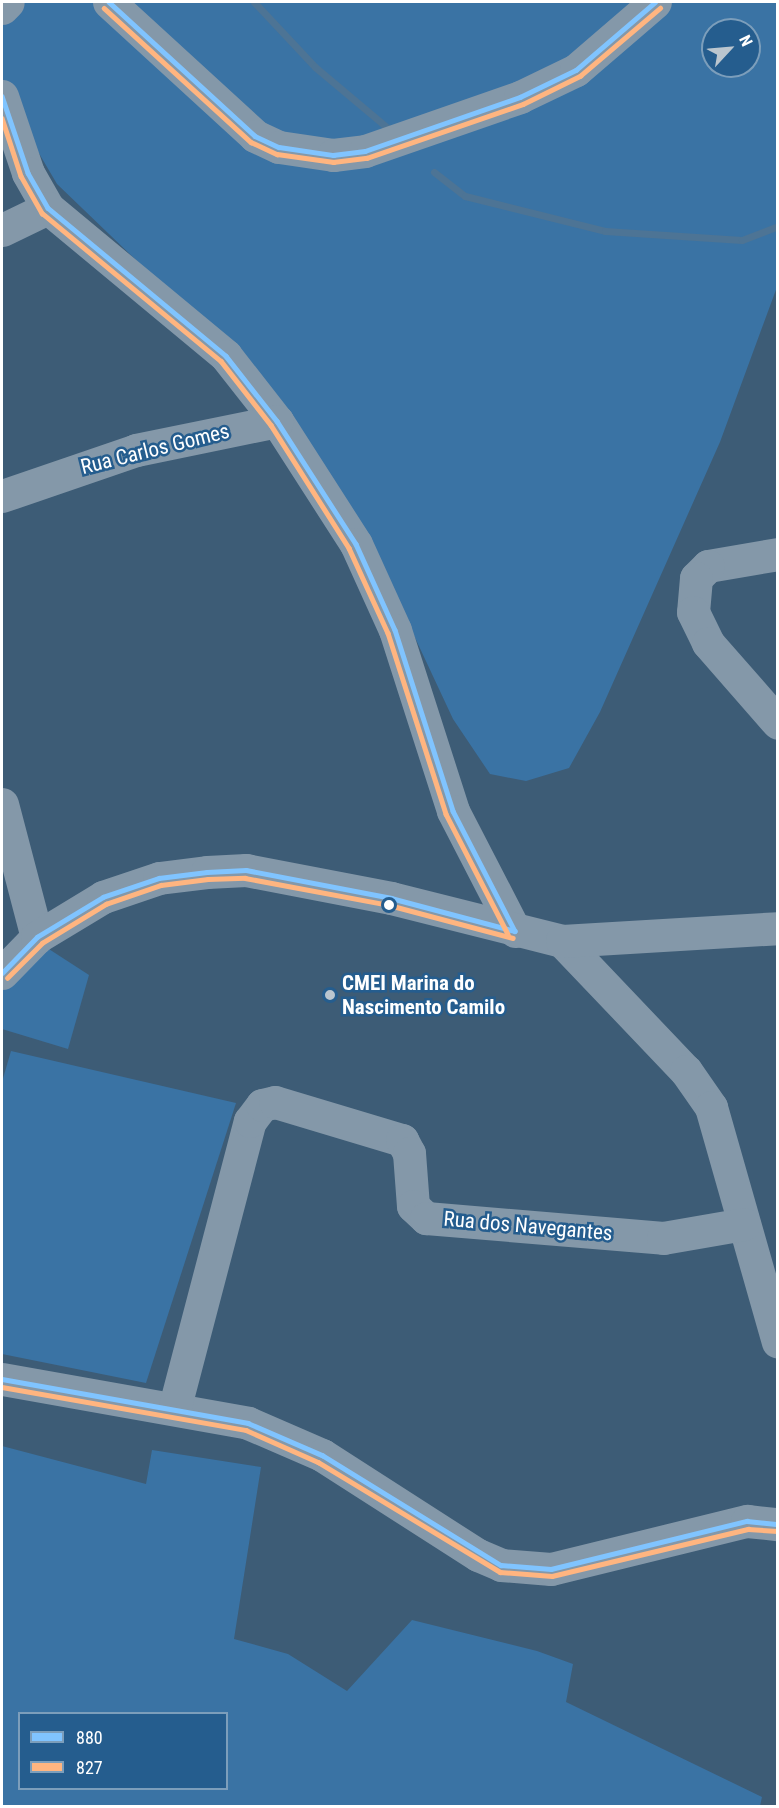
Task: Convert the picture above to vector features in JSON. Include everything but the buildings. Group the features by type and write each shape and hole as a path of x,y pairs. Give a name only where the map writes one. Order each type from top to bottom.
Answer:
{"street":[{"path":"109,2 255,136 279,147 333,155 365,151 459,122 530,92 576,70 655,2"},
{"path":"2,96 28,173 48,208 226,356 278,421 366,566 396,630 445,790 515,931"},
{"path":"2,230 48,208"},
{"name":"Rua Carlos Gomes","path":"2,496 136,450 278,421"},
{"path":"777,554 701,571 694,586 697,626 777,723"},
{"path":"2,804 36,937"},
{"path":"2,973 36,937 103,897 159,878 246,870 391,898 562,941 777,928"},
{"path":"562,941 686,1071 711,1107 777,1342"},
{"name":"Rua dos Navegantes","path":"175,1406 250,1121 262,1105 274,1102 402,1140 409,1153 413,1206 426,1218 663,1238 744,1224"},
{"path":"2,1379 175,1406 286,1438 501,1565 551,1569 747,1521 777,1524"}],"shaded area":[{"path":"2,2 777,2 777,287 720,442 600,712 569,768 526,781 490,774 453,719 367,535 267,386 57,184 3,92"},
{"path":"38,942 89,975 68,1049 2,1029 2,987"},
{"path":"11,1051 236,1103 146,1383 2,1354 2,1082"},
{"path":"2,1446 146,1484 152,1450 261,1467 234,1639 288,1654 347,1691 412,1620 537,1651 573,1664 566,1702 762,1797 760,1806 2,1806"}],"waterway":[{"path":"254,2 315,67 389,129"},
{"path":"434,172 465,196 605,231 742,240 778,226"}],"transit line":[{"name":"880","path":"109,2 255,136 279,147 333,155 365,151 520,97 576,70 655,2"},
{"name":"827","path":"104,8 251,142 277,154 333,162 367,158 523,104 580,76 660,8"},
{"name":"880","path":"2,96 28,173 48,208 226,356 277,421 356,544 395,630 453,811 515,931"},
{"name":"827","path":"2,118 21,176 42,213 221,361 271,425 349,548 388,633 446,814 508,934"},
{"name":"880","path":"2,973 37,937 103,897 159,878 207,872 246,870 391,898 515,931"},
{"name":"827","path":"7,978 42,943 106,904 161,885 208,879 245,878 389,905 513,938"},
{"name":"880","path":"2,1379 248,1423 322,1455 501,1565 551,1569 747,1521 778,1524"},
{"name":"827","path":"2,1387 246,1430 318,1462 500,1572 552,1576 748,1529 777,1531"}],"place":[{"name":"CMEI Marina do Nascimento Camilo","path":"330,995"}]}
